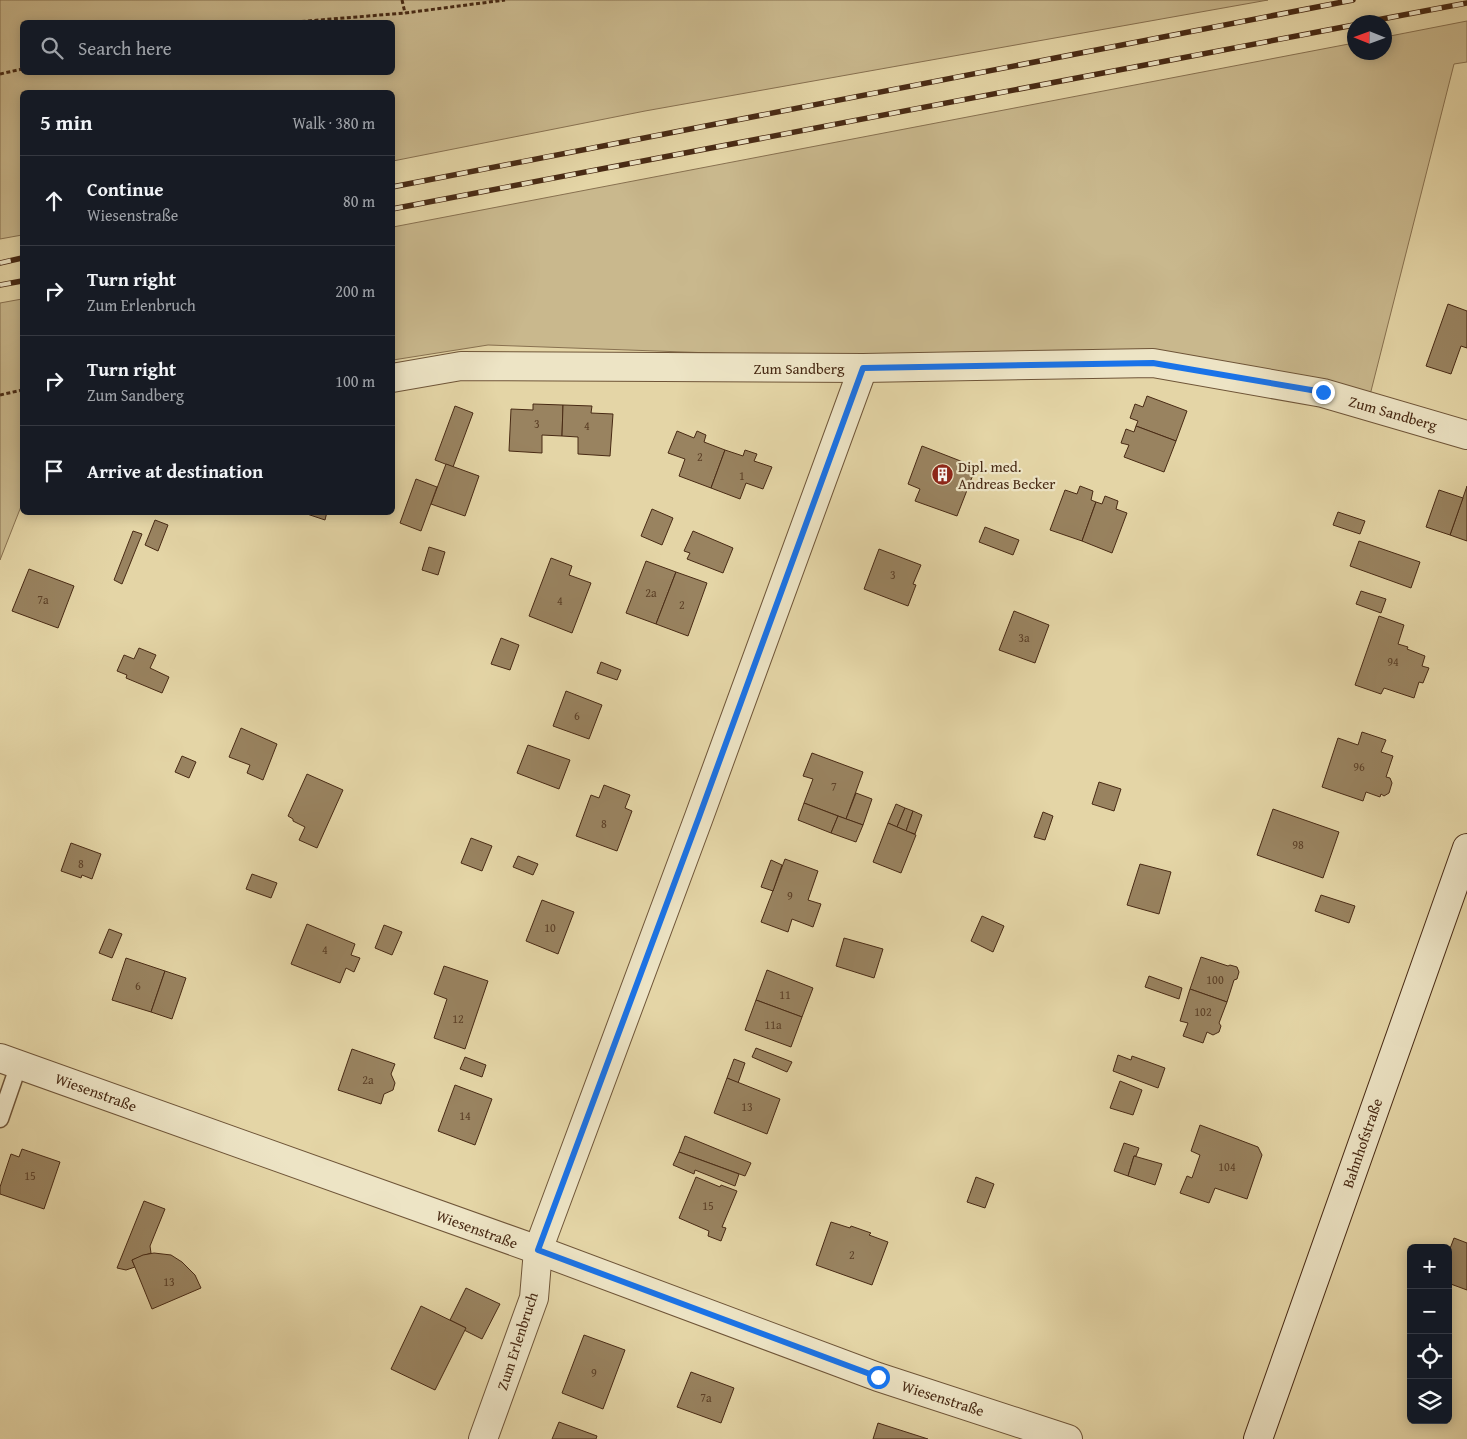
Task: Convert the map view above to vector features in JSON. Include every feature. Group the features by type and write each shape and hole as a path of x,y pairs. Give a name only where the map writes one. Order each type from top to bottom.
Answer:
{"street":[{"name":"Zum Sandberg","path":"395,377 460,366 863,368 1153,363 1323,392 1467,435"},
{"name":"Zum Erlenbruch","path":"483,1439 534,1298 538,1250 703,808 863,368"},
{"name":"Bahnhofstraße","path":"1258,1439 1467,848"},
{"name":"Wiesenstraße","path":"10,1061 538,1250 878,1377 1068,1439"}],"lane":[{"path":"0,1119 10,1061"}],"path":[{"path":"402,0 405,13"},
{"path":"319,20 405,13 504,0"},
{"path":"0,74 20,70"},
{"path":"0,395 20,390"}],"shaded area":[{"path":"0,0 1268,0 645,111 395,161 395,90 20,90 20,235 0,239"},
{"path":"1467,21 1467,62 1454,64 1370,395 1144,351 852,358 488,345 395,360 395,227 1347,44 1347,60 1392,60 1392,36"},
{"path":"20,299 20,509 0,560 0,303"}],"building":[{"path":"1448,304 1467,311 1467,348 1461,346 1451,374 1426,366"},
{"path":"1147,396 1187,411 1176,441 1136,426 1138,421 1130,418 1135,404 1143,407"},
{"path":"533,404 563,405 562,436 542,435 542,453 509,451 511,409 533,410"},
{"path":"563,405 592,406 591,413 613,414 610,456 578,454 578,437 562,436"},
{"path":"455,406 473,413 453,467 435,460"},
{"path":"1136,426 1176,441 1164,472 1124,457 1129,445 1121,443 1126,429 1134,432"},
{"path":"677,431 694,438 697,431 706,435 704,442 725,450 711,488 679,476 685,459 668,453"},
{"name":"Dipl. med. Andreas Becker","path":"922,446 976,467 957,516 915,501 920,489 908,484"},
{"path":"725,450 743,456 745,450 757,454 754,461 772,467 763,489 746,483 740,499 711,488"},
{"path":"446,464 479,476 465,516 431,504"},
{"path":"416,479 437,487 421,531 400,523"},
{"path":"1080,486 1093,491 1091,500 1096,502 1082,541 1050,530 1065,490 1077,494"},
{"path":"1467,486 1467,541 1450,535"},
{"path":"1439,490 1463,498 1450,535 1426,527"},
{"path":"1105,496 1118,501 1116,509 1127,513 1112,553 1082,541 1096,502 1102,504"},
{"path":"652,509 673,518 662,545 641,536"},
{"path":"1338,512 1365,521 1360,534 1333,525"},
{"path":"310,515 326,515 325,520"},
{"path":"155,520 168,525 158,551 145,545"},
{"path":"985,527 1019,540 1013,555 979,542"},
{"path":"133,531 142,534 122,584 114,580"},
{"path":"693,531 733,548 723,573 687,559 690,553 684,551"},
{"path":"1359,541 1420,562 1411,588 1350,566"},
{"path":"429,547 445,552 438,575 422,570"},
{"path":"879,549 921,565 913,584 916,585 908,606 864,589"},
{"path":"551,558 572,566 569,575 591,583 572,633 529,616"},
{"path":"646,561 676,572 656,624 626,613"},
{"path":"29,569 74,586 58,628 12,611"},
{"path":"676,572 707,583 688,636 656,624"},
{"path":"1361,591 1386,599 1381,613 1356,604"},
{"path":"1014,611 1049,625 1035,663 999,650"},
{"path":"1379,616 1404,625 1398,644 1425,656 1422,666 1429,668 1423,683 1419,682 1414,698 1384,688 1381,694 1355,685"},
{"path":"501,638 519,645 510,670 491,664"},
{"path":"139,648 156,655 150,668 169,677 162,693 126,678 127,675 117,671 124,655 134,659"},
{"path":"601,662 621,670 617,680 597,673"},
{"path":"566,691 602,705 589,739 553,726"},
{"path":"241,728 277,744 263,780 247,773 250,765 229,757"},
{"path":"1362,732 1386,740 1381,752 1393,756 1386,777 1390,778 1392,783 1389,793 1384,796 1381,794 1380,797 1366,792 1363,801 1322,787 1338,738 1358,745"},
{"path":"528,745 570,760 559,789 517,773"},
{"path":"812,753 863,772 846,819 804,803 813,779 803,776"},
{"path":"182,756 196,762 189,778 175,772"},
{"path":"307,774 343,790 317,848 299,840 305,827 288,816"},
{"path":"1099,782 1121,789 1114,811 1092,804"},
{"path":"604,785 630,795 625,808 632,811 617,851 576,836 591,795 599,798"},
{"path":"856,793 872,799 863,825 846,819"},
{"path":"804,803 838,816 831,833 798,820"},
{"path":"896,804 905,808 897,827 888,823"},
{"path":"905,808 913,811 906,831 897,827"},
{"path":"1273,809 1339,832 1323,878 1257,855"},
{"path":"913,811 922,815 915,834 906,831"},
{"path":"1043,812 1053,816 1045,840 1034,837"},
{"path":"838,816 863,825 856,842 831,833"},
{"path":"888,823 916,835 901,873 873,862"},
{"path":"471,838 492,846 482,871 461,863"},
{"path":"71,843 101,854 92,879 82,875 81,878 61,871"},
{"path":"518,856 538,864 533,875 513,867"},
{"path":"785,859 818,871 808,900 821,904 813,927 792,919 788,932 761,922"},
{"path":"771,860 782,865 773,891 761,887"},
{"path":"1140,864 1171,872 1159,914 1127,905"},
{"path":"252,874 277,883 271,898 246,889"},
{"path":"1321,895 1355,906 1349,923 1315,911"},
{"path":"542,900 574,912 558,954 526,941"},
{"path":"982,916 1004,926 993,952 971,941"},
{"path":"307,924 355,944 351,955 360,958 354,972 346,968 340,983 291,964"},
{"path":"384,925 402,932 392,955 375,948"},
{"path":"109,929 122,934 112,958 99,953"},
{"path":"844,938 883,949 874,978 836,966"},
{"path":"1201,957 1237,967 1239,972 1237,979 1234,980 1227,1002 1190,989"},
{"path":"126,958 165,971 151,1012 112,1000"},
{"path":"444,966 488,981 465,1049 434,1038 447,999 434,994"},
{"path":"767,970 813,988 802,1017 756,1000"},
{"path":"165,971 186,978 172,1019 151,1012"},
{"path":"1149,976 1182,988 1179,999 1145,987"},
{"path":"1190,989 1227,1002 1219,1023 1221,1026 1219,1032 1213,1035 1207,1032 1203,1043 1183,1036 1188,1023 1180,1021"},
{"path":"756,1000 802,1017 791,1047 745,1030"},
{"path":"756,1048 792,1062 787,1072 752,1057"},
{"path":"352,1049 395,1064 391,1074 395,1083 393,1090 384,1094 381,1104 338,1090"},
{"path":"1118,1055 1131,1060 1132,1056 1165,1068 1158,1088 1113,1071"},
{"path":"465,1057 486,1065 482,1077 460,1069"},
{"path":"734,1059 745,1063 738,1083 727,1078"},
{"path":"727,1078 780,1099 767,1134 714,1113"},
{"path":"1120,1081 1142,1090 1133,1115 1110,1108"},
{"path":"455,1085 492,1099 475,1145 438,1131"},
{"path":"1200,1125 1258,1147 1262,1155 1247,1199 1215,1188 1209,1203 1180,1193 1187,1176 1192,1178 1200,1155 1191,1151"},
{"path":"685,1136 751,1163 745,1176 679,1152"},
{"path":"1124,1143 1139,1148 1136,1156 1134,1156 1128,1176 1114,1171"},
{"path":"22,1149 60,1162 44,1209 0,1194 0,1187 11,1154 19,1157"},
{"path":"679,1152 739,1174 735,1186 695,1170 694,1174 673,1165"},
{"path":"1134,1156 1162,1164 1155,1185 1128,1176"},
{"path":"696,1177 720,1187 721,1185 737,1191 722,1227 726,1228 721,1241 708,1236 709,1231 679,1218"},
{"path":"976,1177 994,1184 985,1208 967,1202"},
{"path":"144,1201 165,1209 150,1246 151,1253 132,1260 135,1267 126,1270 117,1268"},
{"path":"831,1222 871,1233 869,1235 888,1242 872,1285 816,1265"},
{"path":"1454,1238 1467,1243 1467,1290 1452,1284 1452,1244"},
{"path":"154,1253 171,1255 182,1262 195,1275 201,1288 152,1309 132,1260"},
{"path":"466,1288 500,1304 482,1339 450,1320"},
{"path":"421,1306 466,1328 435,1390 391,1369"},
{"path":"584,1335 625,1350 603,1409 562,1393"},
{"path":"691,1372 734,1388 721,1423 677,1407"},
{"path":"559,1422 597,1436 596,1439 552,1439"},
{"path":"878,1423 928,1439 873,1439"}],"railway":[{"path":"395,186 1353,0"},
{"path":"1392,17 1467,3"},
{"path":"395,208 1347,26"},
{"path":"0,263 20,258"},
{"path":"0,285 20,281"}],"place":[{"name":"Dipl. med. Andreas Becker","path":"942,475"}],"route":[{"path":"878,1377 538,1250 863,368 1153,363 1323,392"}]}
